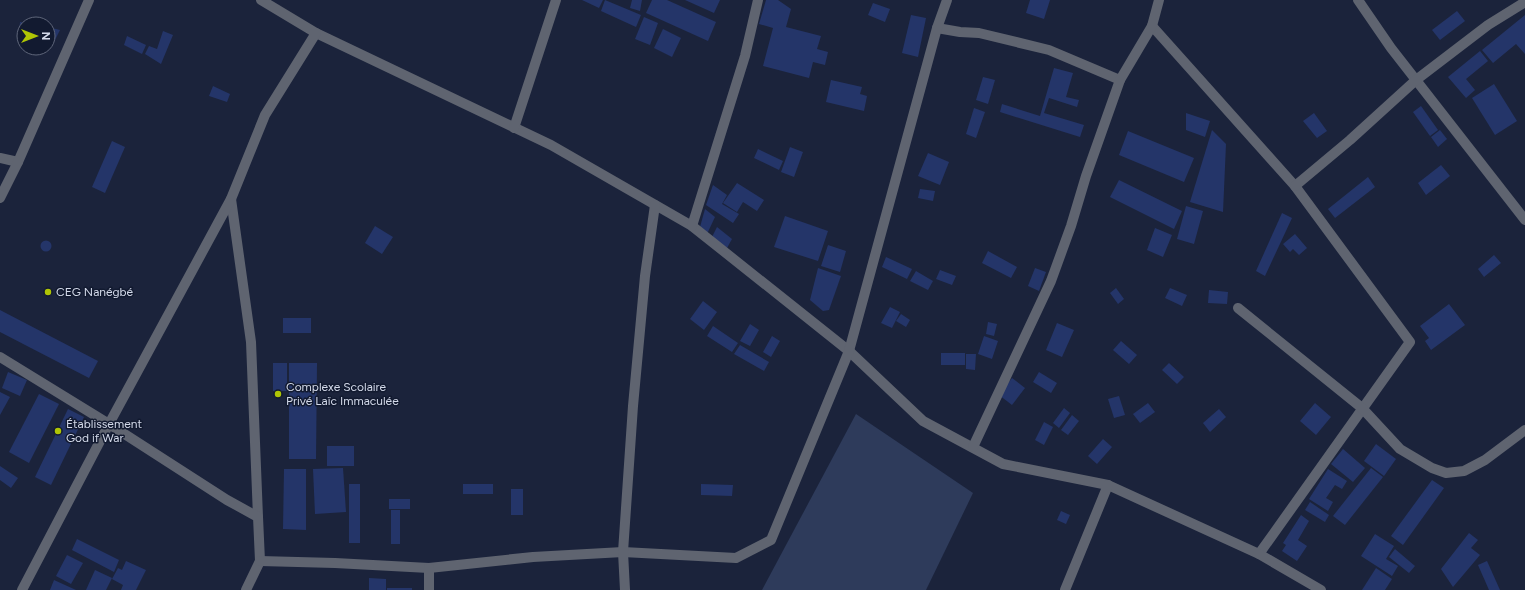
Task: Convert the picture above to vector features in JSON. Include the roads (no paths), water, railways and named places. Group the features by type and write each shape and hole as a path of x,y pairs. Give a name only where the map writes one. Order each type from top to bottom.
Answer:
{"street":[{"path":"0,198 18,162 89,0"},
{"path":"262,0 316,34 551,145 692,226 849,351 923,421 1003,464 1108,485 1260,554 1321,590"},
{"path":"514,128 556,0"},
{"path":"692,226 745,56 758,0"},
{"path":"260,561 429,568 534,557 623,552 736,558 771,540 849,351 937,28 947,0"},
{"path":"973,447 1051,281 1072,226 1092,156 1120,80 1152,26 1159,0"},
{"path":"1358,0 1391,48 1525,220"},
{"path":"1295,186 1350,140 1416,80 1488,25 1525,2"},
{"path":"1152,26 1295,186 1410,342 1260,554"},
{"path":"937,28 960,32 979,33 1049,50 1120,80"},
{"path":"22,590 109,424 231,199 266,115 316,34"},
{"path":"0,158 18,162"},
{"path":"231,199 251,342 260,561 246,590"},
{"path":"625,590 623,552 633,406 645,276 655,205"},
{"path":"1238,308 1362,408 1400,449 1432,468 1446,473 1464,472 1480,463 1525,430"},
{"path":"0,357 109,424 227,500 258,517"},
{"path":"1065,590 1108,485"},
{"path":"429,568 429,590"}],"place":[{"name":"CEG Nanégbé","path":"48,292"},
{"name":"Complexe Scolaire Privé Laïc Immaculée","path":"278,394"},
{"name":"Établissement God if War","path":"58,431"}]}
